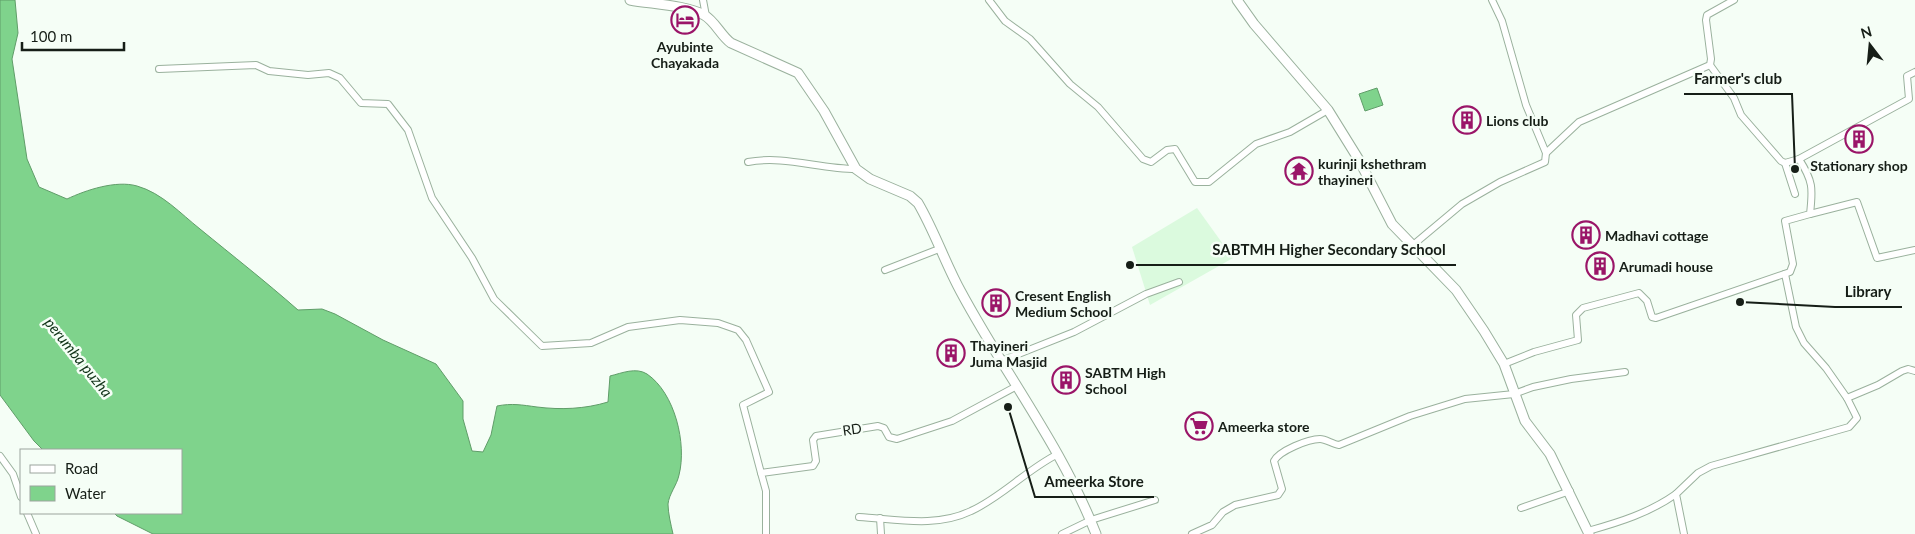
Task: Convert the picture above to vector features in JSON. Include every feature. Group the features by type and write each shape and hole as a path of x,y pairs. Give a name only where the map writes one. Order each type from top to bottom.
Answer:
{"main road":[{"path":"630,0 692,10 706,16 724,38 731,43 798,73 824,112 856,169 862,174 910,196 926,217 961,292 1058,454 1096,534"},
{"path":"1237,0 1254,24 1328,110 1360,160 1392,224 1456,290 1504,364 1525,421 1550,454 1589,532"}],"street":[{"path":"703,0 706,16"},
{"path":"989,0 1005,21 1030,38 1070,84 1110,120 1143,159 1150,162 1168,150 1175,149 1194,182 1209,182 1256,144 1290,132 1328,110"},
{"path":"1413,246 1462,204 1500,182 1545,162 1546,153 1526,105 1502,21 1492,0"},
{"path":"1734,0 1707,15 1710,64 1734,98 1741,115 1785,163 1795,194"},
{"path":"1546,153 1578,122 1710,64"},
{"path":"159,69 256,65 268,71 308,75 329,74 340,78 361,102 388,104 408,130 432,198 472,258 494,299 542,346 591,343 628,327 680,320 718,323 738,330 746,340 768,392 743,405 766,491 766,534"},
{"path":"1785,163 1799,158 1909,100 1907,76 1915,72"},
{"path":"1799,158 1812,182 1813,194 1810,214"},
{"path":"748,162 764,159 794,161 824,168 856,169"},
{"path":"1504,364 1534,352 1578,340 1576,316 1583,308 1639,293 1647,301 1652,317 1656,318 1790,272 1793,264 1785,221 1810,214 1856,202 1877,258 1915,250"},
{"path":"885,270 940,249"},
{"path":"1589,532 1656,508 1676,494 1698,473 1711,466 1849,427 1857,418 1847,398 1826,368 1804,343 1796,327 1785,274"},
{"path":"1001,361 1074,332 1146,294 1179,282"},
{"path":"1847,398 1878,385 1902,371 1908,369 1915,371"},
{"path":"1192,534 1212,525 1223,512 1235,505 1278,495 1282,489 1274,461 1284,451 1316,439 1322,438 1339,445 1410,416 1465,399 1514,394 1533,387 1572,379 1625,372"},
{"name":"RD","path":"761,474 813,466 816,461 813,440 816,436 878,426 884,428 889,437 897,439 952,421 1017,386"},
{"path":"860,517 931,521 970,512 1026,473 1058,454"},
{"path":"0,456 14,474 20,494"},
{"path":"1521,508 1570,491"},
{"path":"1676,494 1684,534"},
{"path":"1062,534 1091,520 1155,500"},
{"path":"27,514 36,534"},
{"path":"880,518 881,534"}],"shaded area":[{"path":"1197,208 1233,258 1150,305 1132,247"}],"water":[{"name":"perumba puzha","path":"0,0 15,0 18,33 12,59 27,159 39,187 67,199 92,189 111,185 129,184 146,189 171,204 298,310 322,309 335,314 383,340 436,364 463,401 463,419 472,451 483,452 491,435 497,406 517,405 564,409 599,404 608,402 610,376 634,371 647,374 665,393 672,406 680,434 681,463 679,475 668,504 673,534 153,534 115,514 182,514 182,449 42,449 0,395"},
{"path":"1377,88 1383,105 1365,111 1359,94"}],"place":[{"name":"Ayubinte Chayakada","path":"685,20"},
{"name":"Lions club","path":"1467,120"},
{"name":"Stationary shop","path":"1859,139"},
{"name":"Farmer's club","path":"1795,169"},
{"name":"kurinji kshethram thayineri","path":"1299,171"},
{"name":"Madhavi cottage","path":"1586,235"},
{"name":"SABTMH Higher Secondary School","path":"1130,265"},
{"name":"Arumadi house","path":"1600,266"},
{"name":"Library","path":"1740,302"},
{"name":"Cresent English Medium School","path":"996,303"},
{"name":"Thayineri Juma Masjid","path":"951,353"},
{"name":"SABTM High School","path":"1066,380"},
{"name":"Ameerka Store","path":"1008,407"},
{"name":"Ameerka store","path":"1199,426"}]}
